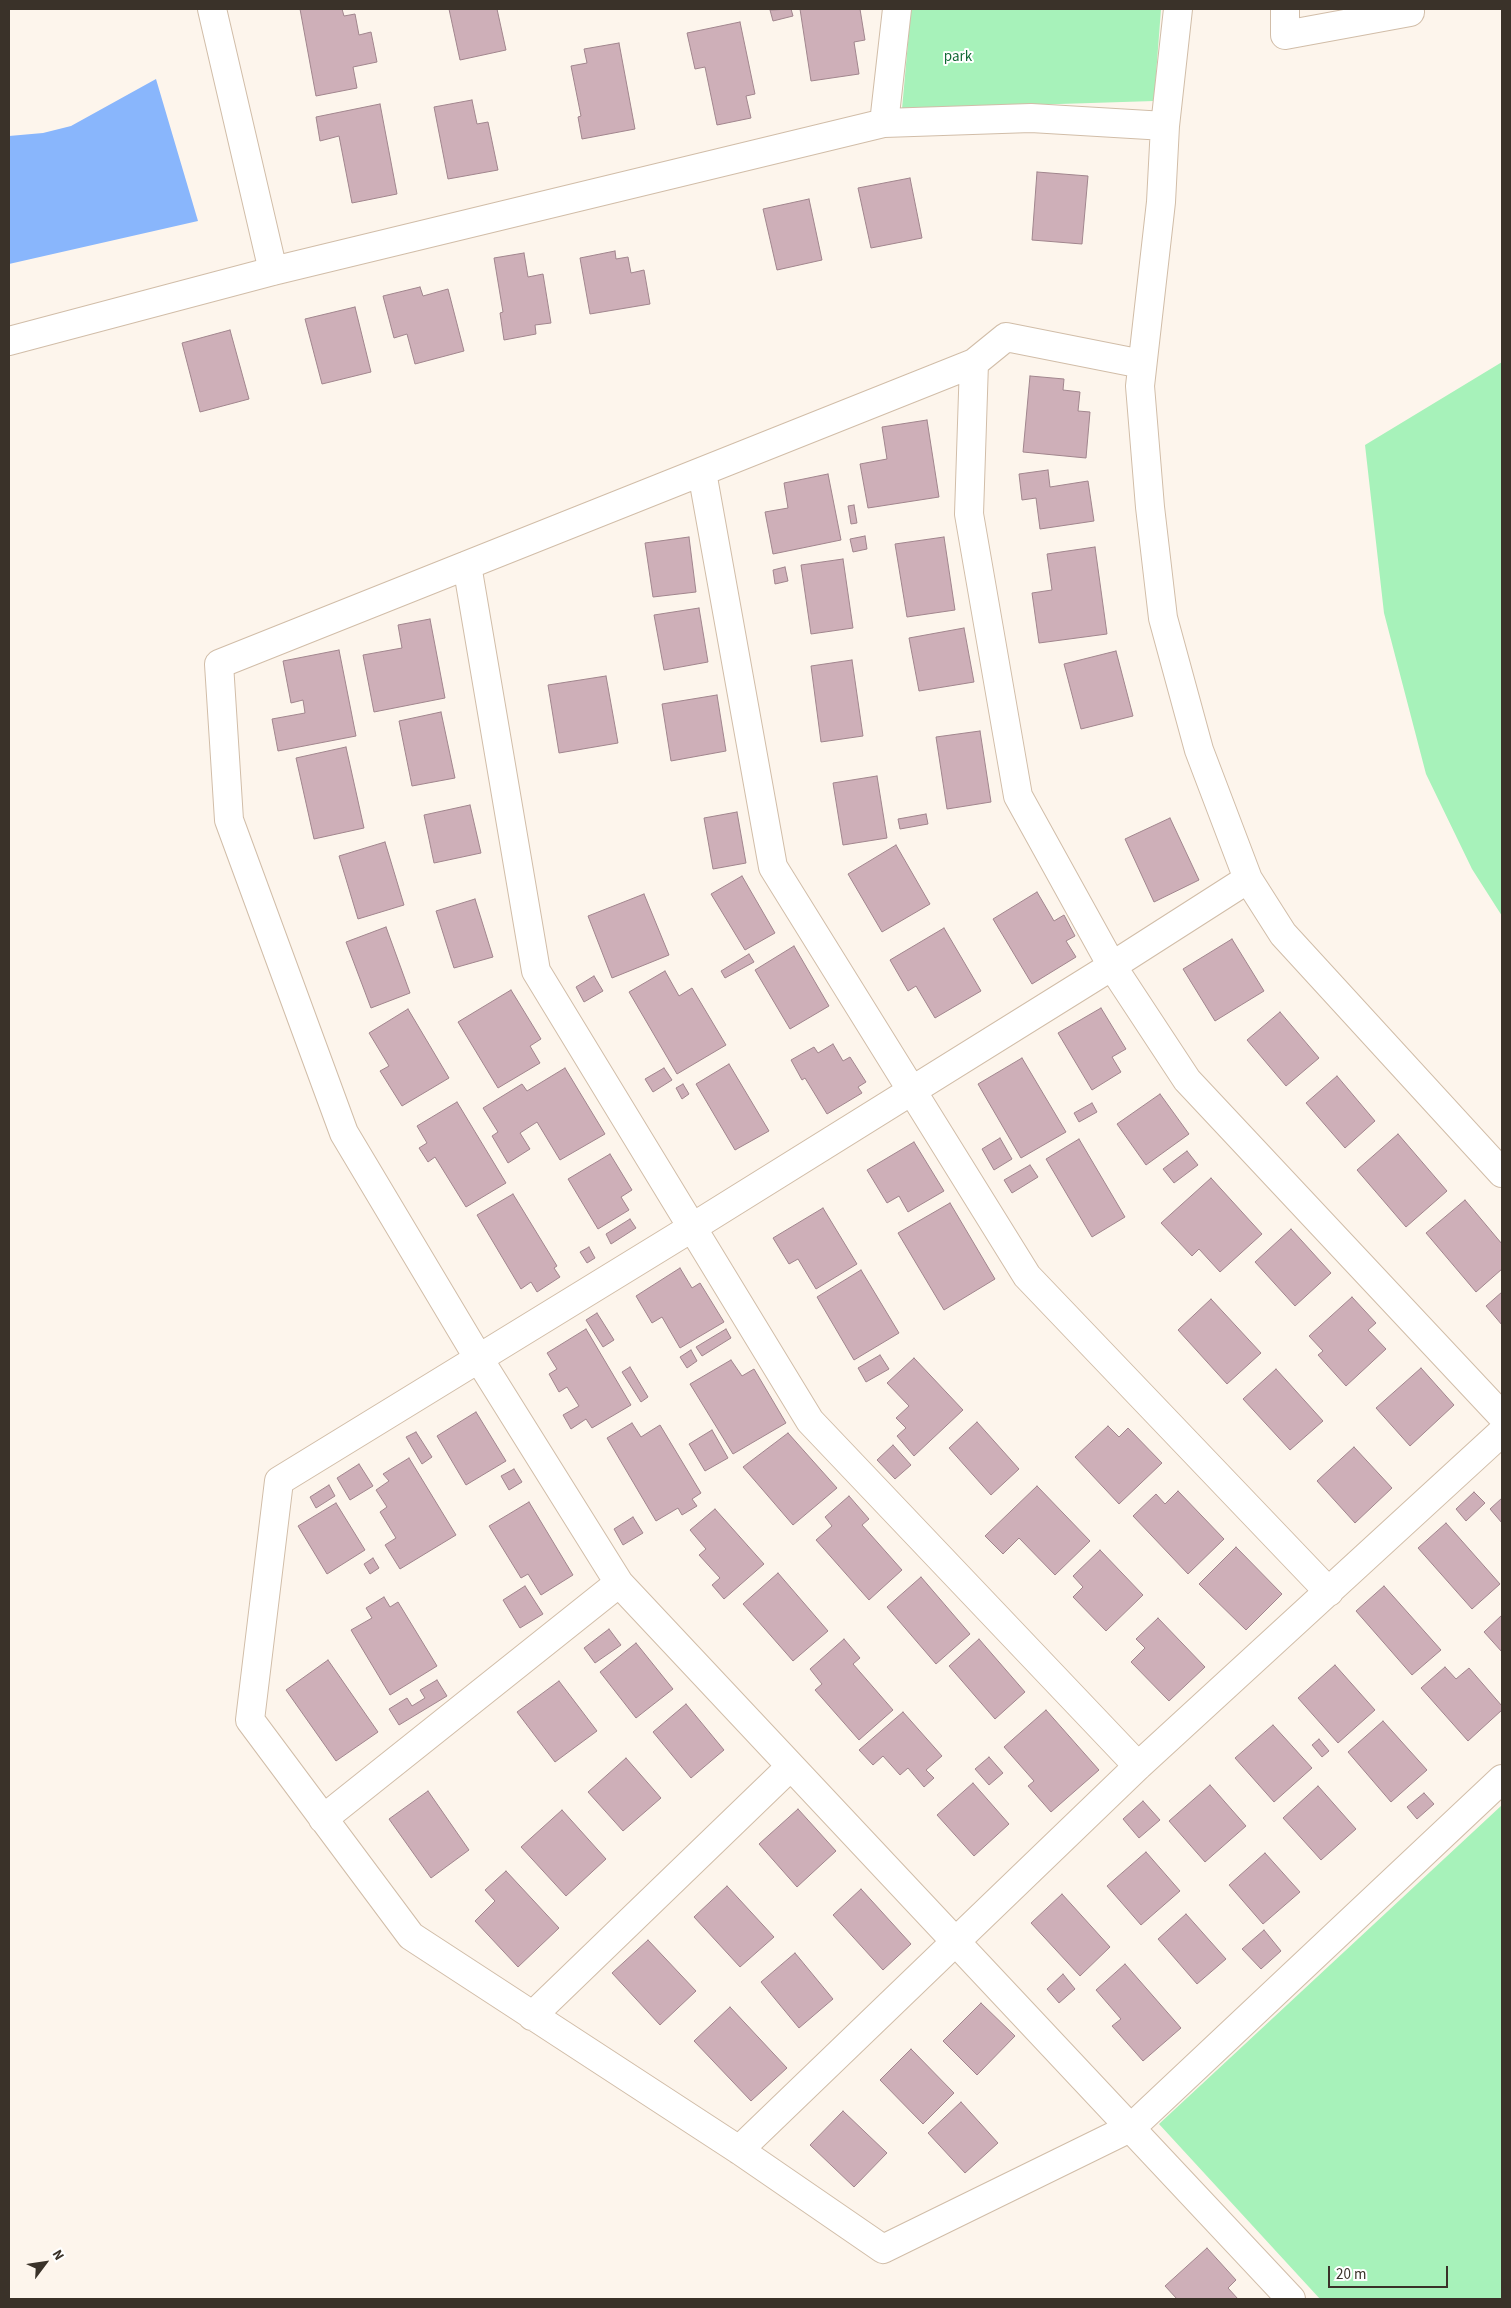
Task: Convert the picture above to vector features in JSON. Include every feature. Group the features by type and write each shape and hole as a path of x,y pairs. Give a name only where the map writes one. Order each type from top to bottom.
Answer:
{"street":[{"path":"212,9 273,271"},
{"path":"884,123 897,9"},
{"path":"1178,9 1165,126 1161,202 1140,386 1163,618 1199,750 1248,879 1283,934 1502,1173"},
{"path":"1285,9 1285,35 1413,10"},
{"path":"9,341 273,271 884,123 1031,118 1165,126"},
{"path":"1142,364 1006,337 974,363 219,664 229,820 344,1133 479,1359 619,1583 790,1767 1132,2127 1291,2299"},
{"path":"974,363 969,514 1018,796 1112,966 1187,1080 1502,1416"},
{"path":"702,472 773,867 1027,1276 1329,1592"},
{"path":"468,565 536,971 810,1421 1138,1766"},
{"path":"1248,879 693,1227 279,1481 250,1720 411,1936 739,2150 883,2249 1132,2127 1502,1779"},
{"path":"739,2150 957,1943 1138,1766 1502,1432"},
{"path":"323,1819 619,1583"},
{"path":"532,2016 790,1767"}],"green space":[{"name":"park","path":"911,9 1161,9 1154,101 902,109"},
{"path":"1502,362 1502,916 1472,869 1426,774 1384,613 1365,445"},
{"path":"1502,1805 1502,2299 1320,2299 1159,2124"}],"water":[{"path":"156,79 198,221 9,264 9,136 43,133 71,126"}],"building":[{"path":"300,9 342,9 344,16 355,14 359,35 371,32 377,62 353,67 357,88 316,96"},
{"path":"449,9 497,9 506,50 460,60"},
{"path":"791,9 793,16 773,21 770,10"},
{"path":"800,9 860,9 865,40 854,42 859,74 811,81"},
{"path":"740,22 755,94 746,96 751,118 717,125 705,67 695,69 687,33"},
{"path":"619,43 635,129 582,139 578,117 581,116 571,66 587,63 584,49"},
{"path":"472,100 477,124 488,122 498,170 448,179 434,107"},
{"path":"380,104 397,194 352,203 339,136 320,141 316,117"},
{"path":"1037,172 1088,176 1082,244 1032,240"},
{"path":"910,178 922,238 871,248 858,188"},
{"path":"809,199 822,260 777,270 763,209"},
{"path":"615,251 616,259 628,257 631,273 644,270 650,304 590,314 580,258"},
{"path":"524,253 528,277 543,274 551,323 535,325 536,334 504,340 500,313 503,312 494,258"},
{"path":"420,287 423,296 448,289 464,351 415,364 407,334 394,338 383,296"},
{"path":"355,307 371,372 322,384 305,319"},
{"path":"230,330 249,399 200,412 182,343"},
{"path":"1030,376 1064,379 1063,390 1080,392 1078,411 1090,412 1086,458 1023,452"},
{"path":"927,420 939,497 868,508 860,464 887,459 882,427"},
{"path":"1048,470 1050,487 1088,481 1094,521 1040,529 1036,498 1022,500 1019,474"},
{"path":"828,474 841,540 773,554 765,512 788,508 784,483"},
{"path":"854,505 857,523 851,524 848,506"},
{"path":"865,536 867,549 853,552 850,539"},
{"path":"689,537 696,592 653,597 645,543"},
{"path":"944,537 955,610 907,617 895,544"},
{"path":"1095,547 1107,634 1039,643 1032,593 1052,590 1047,554"},
{"path":"843,559 853,628 811,634 801,565"},
{"path":"785,567 788,581 775,584 773,570"},
{"path":"699,608 708,662 664,670 654,615"},
{"path":"430,619 445,698 374,712 363,655 402,648 398,625"},
{"path":"964,628 974,682 919,691 909,638"},
{"path":"339,650 356,736 278,751 272,719 305,713 303,700 291,703 283,661"},
{"path":"1116,651 1133,716 1081,729 1064,664"},
{"path":"852,660 863,736 821,742 811,666"},
{"path":"606,676 618,743 559,753 548,685"},
{"path":"717,695 726,751 671,761 662,704"},
{"path":"441,712 455,778 412,786 399,721"},
{"path":"980,731 991,802 947,809 936,737"},
{"path":"346,747 364,828 314,839 296,758"},
{"path":"877,776 887,838 843,845 833,783"},
{"path":"470,805 481,853 434,863 424,815"},
{"path":"737,812 746,863 713,869 704,818"},
{"path":"926,814 928,824 900,829 898,819"},
{"path":"1170,818 1199,880 1154,902 1125,839"},
{"path":"385,842 404,905 358,919 339,856"},
{"path":"896,845 930,904 882,932 848,874"},
{"path":"742,876 775,933 745,950 711,894"},
{"path":"1037,892 1054,921 1064,915 1075,936 1066,941 1076,957 1032,984 993,919"},
{"path":"644,894 669,955 612,978 588,916"},
{"path":"475,899 493,957 454,968 436,911"},
{"path":"386,927 410,993 371,1008 346,942"},
{"path":"944,928 981,991 935,1018 916,986 908,991 890,960"},
{"path":"1232,939 1264,991 1215,1021 1183,969"},
{"path":"794,946 829,1006 790,1029 755,970"},
{"path":"749,954 754,962 725,978 721,971"},
{"path":"665,971 679,996 692,988 726,1045 677,1074 629,992"},
{"path":"594,976 603,991 584,1002 576,987"},
{"path":"511,990 541,1039 530,1046 540,1063 498,1088 458,1022"},
{"path":"1101,1008 1126,1049 1112,1057 1121,1072 1092,1090 1058,1033"},
{"path":"408,1009 449,1078 402,1106 380,1071 389,1066 369,1033"},
{"path":"1280,1012 1319,1058 1286,1086 1247,1040"},
{"path":"833,1044 843,1061 850,1057 866,1082 858,1087 862,1093 827,1114 805,1078 802,1080 791,1060 814,1047 818,1053"},
{"path":"1022,1058 1066,1132 1021,1158 978,1084"},
{"path":"729,1064 769,1131 735,1150 696,1084"},
{"path":"565,1068 605,1134 560,1160 537,1122 520,1133 530,1149 508,1163 492,1136 498,1132 483,1108 522,1084 527,1091"},
{"path":"664,1068 672,1080 653,1092 645,1079"},
{"path":"1337,1076 1375,1121 1345,1148 1306,1103"},
{"path":"683,1084 689,1094 682,1099 676,1088"},
{"path":"1160,1094 1189,1134 1146,1165 1117,1124"},
{"path":"457,1102 506,1183 466,1207 435,1157 428,1162 419,1148 427,1143 417,1126"},
{"path":"1092,1103 1097,1112 1079,1122 1074,1113"},
{"path":"1398,1134 1447,1191 1406,1227 1357,1170"},
{"path":"1000,1138 1012,1159 994,1170 982,1149"},
{"path":"1079,1139 1125,1217 1092,1237 1046,1159"},
{"path":"914,1142 944,1191 908,1212 899,1196 887,1203 867,1170"},
{"path":"1187,1151 1198,1165 1174,1183 1163,1169"},
{"path":"610,1154 632,1190 621,1197 629,1210 598,1229 568,1179"},
{"path":"1030,1165 1038,1177 1012,1193 1004,1180"},
{"path":"1211,1178 1262,1234 1220,1272 1199,1249 1192,1256 1161,1223"},
{"path":"513,1194 557,1266 554,1268 560,1277 537,1292 531,1282 521,1289 477,1215"},
{"path":"1465,1200 1502,1244 1502,1269 1476,1292 1426,1233"},
{"path":"950,1203 995,1279 944,1310 898,1233"},
{"path":"823,1208 857,1264 816,1289 798,1259 789,1264 773,1238"},
{"path":"630,1219 636,1228 611,1244 606,1234"},
{"path":"1291,1229 1331,1273 1295,1306 1255,1262"},
{"path":"589,1247 595,1258 587,1263 580,1252"},
{"path":"680,1268 692,1288 700,1283 724,1322 680,1348 662,1317 652,1323 636,1296"},
{"path":"861,1270 899,1333 854,1360 817,1297"},
{"path":"1502,1292 1502,1325 1486,1306"},
{"path":"1352,1297 1376,1323 1368,1330 1386,1349 1346,1386 1318,1355 1323,1351 1309,1336"},
{"path":"1211,1299 1261,1353 1227,1384 1178,1330"},
{"path":"597,1313 614,1340 603,1347 586,1320"},
{"path":"586,1329 631,1405 592,1428 586,1419 571,1429 563,1415 579,1406 567,1387 559,1392 549,1374 557,1369 547,1353"},
{"path":"726,1329 731,1338 702,1356 696,1347"},
{"path":"691,1350 697,1361 687,1368 680,1357"},
{"path":"880,1355 889,1369 866,1382 858,1368"},
{"path":"914,1358 963,1410 914,1456 897,1436 906,1428 896,1418 909,1406 887,1383"},
{"path":"731,1360 742,1376 754,1369 786,1423 733,1454 690,1384"},
{"path":"630,1367 648,1397 641,1402 622,1372"},
{"path":"1421,1368 1454,1405 1410,1446 1376,1408"},
{"path":"1276,1369 1323,1421 1290,1450 1243,1399"},
{"path":"476,1412 506,1461 466,1485 437,1436"},
{"path":"977,1422 1019,1469 991,1495 949,1448"},
{"path":"632,1423 641,1437 660,1425 701,1493 692,1499 697,1506 682,1515 678,1508 656,1521 607,1438"},
{"path":"1108,1426 1119,1437 1128,1428 1162,1463 1119,1504 1075,1457"},
{"path":"712,1430 728,1458 705,1471 689,1444"},
{"path":"416,1432 432,1457 422,1464 406,1437"},
{"path":"788,1433 837,1488 793,1525 743,1467"},
{"path":"893,1445 911,1465 895,1479 877,1460"},
{"path":"1354,1447 1392,1488 1355,1523 1317,1481"},
{"path":"409,1458 456,1535 400,1569 385,1545 396,1538 380,1512 387,1507 376,1490 389,1481 383,1474"},
{"path":"359,1464 373,1486 350,1500 337,1478"},
{"path":"514,1469 522,1482 509,1490 501,1476"},
{"path":"329,1485 335,1496 316,1508 310,1497"},
{"path":"1037,1486 1090,1541 1055,1575 1019,1538 1003,1554 985,1536"},
{"path":"1178,1491 1224,1539 1188,1574 1133,1516 1156,1494 1165,1504"},
{"path":"1474,1492 1485,1503 1466,1521 1456,1509"},
{"path":"849,1496 869,1519 862,1525 902,1570 869,1600 816,1540 832,1526 825,1517"},
{"path":"1502,1498 1502,1523 1490,1509"},
{"path":"529,1502 573,1575 541,1595 528,1574 521,1578 489,1526"},
{"path":"336,1503 365,1550 327,1574 298,1526"},
{"path":"715,1509 764,1564 724,1599 712,1585 720,1578 699,1555 706,1549 690,1530"},
{"path":"633,1517 643,1533 623,1545 614,1529"},
{"path":"1446,1523 1500,1584 1472,1609 1418,1548"},
{"path":"1236,1547 1282,1594 1246,1630 1199,1584"},
{"path":"1100,1550 1143,1595 1106,1631 1073,1597 1083,1587 1073,1576"},
{"path":"373,1558 379,1568 370,1574 364,1564"},
{"path":"778,1573 828,1631 793,1661 743,1604"},
{"path":"921,1577 970,1634 936,1664 887,1607"},
{"path":"525,1586 543,1614 520,1628 503,1600"},
{"path":"1384,1586 1441,1650 1412,1675 1356,1611"},
{"path":"384,1597 390,1607 398,1602 437,1666 390,1695 351,1630 372,1618 366,1608"},
{"path":"1502,1615 1502,1652 1484,1632"},
{"path":"1158,1618 1205,1667 1169,1701 1131,1662 1145,1648 1136,1639"},
{"path":"609,1629 621,1645 595,1663 584,1648"},
{"path":"844,1639 860,1658 853,1664 893,1710 859,1740 815,1690 822,1684 810,1669"},
{"path":"979,1639 1025,1692 995,1719 949,1666"},
{"path":"636,1643 673,1689 636,1718 600,1672"},
{"path":"328,1660 378,1732 336,1761 286,1690"},
{"path":"1335,1665 1375,1710 1338,1743 1298,1698"},
{"path":"1445,1667 1456,1679 1469,1668 1502,1706 1502,1710 1468,1741 1421,1688"},
{"path":"437,1680 447,1696 399,1725 389,1709 407,1698 412,1706 425,1698 420,1690"},
{"path":"559,1681 597,1731 555,1762 517,1712"},
{"path":"686,1704 724,1750 691,1778 653,1732"},
{"path":"1046,1710 1099,1770 1051,1812 1028,1786 1034,1781 1004,1747"},
{"path":"903,1712 942,1756 926,1770 934,1778 924,1787 908,1768 900,1775 883,1756 873,1765 859,1750"},
{"path":"1383,1721 1427,1770 1391,1802 1348,1752"},
{"path":"1273,1725 1312,1768 1274,1802 1235,1758"},
{"path":"1319,1739 1329,1751 1322,1757 1312,1745"},
{"path":"989,1757 1003,1773 989,1785 975,1769"},
{"path":"626,1758 661,1798 623,1831 588,1792"},
{"path":"973,1783 1009,1824 974,1856 937,1815"},
{"path":"1210,1785 1246,1826 1205,1862 1169,1821"},
{"path":"1318,1786 1356,1829 1321,1860 1283,1818"},
{"path":"428,1791 469,1850 431,1878 389,1819"},
{"path":"1424,1793 1434,1804 1417,1819 1407,1807"},
{"path":"1143,1801 1160,1820 1139,1838 1123,1819"},
{"path":"798,1809 836,1851 797,1887 759,1844"},
{"path":"562,1810 606,1859 566,1896 521,1847"},
{"path":"1146,1852 1180,1891 1141,1925 1107,1886"},
{"path":"1265,1853 1300,1892 1263,1924 1229,1885"},
{"path":"506,1871 559,1928 518,1967 475,1921 495,1901 485,1890"},
{"path":"727,1886 774,1937 740,1967 694,1917"},
{"path":"861,1889 911,1944 883,1970 833,1915"},
{"path":"1062,1894 1110,1947 1080,1976 1031,1923"},
{"path":"1186,1914 1226,1959 1197,1984 1158,1939"},
{"path":"1264,1930 1281,1951 1261,1969 1242,1949"},
{"path":"648,1940 696,1991 660,2025 612,1973"},
{"path":"795,1953 833,1999 799,2028 761,1982"},
{"path":"1125,1964 1181,2028 1143,2061 1112,2026 1121,2019 1096,1990"},
{"path":"1063,1974 1075,1989 1059,2003 1047,1989"},
{"path":"981,2003 1015,2036 977,2075 943,2041"},
{"path":"730,2007 787,2068 751,2101 694,2041"},
{"path":"911,2049 954,2093 923,2124 880,2080"},
{"path":"961,2102 998,2143 965,2173 928,2133"},
{"path":"843,2111 887,2153 854,2187 810,2145"},
{"path":"1207,2248 1236,2280 1228,2288 1238,2299 1177,2299 1165,2286"}]}
